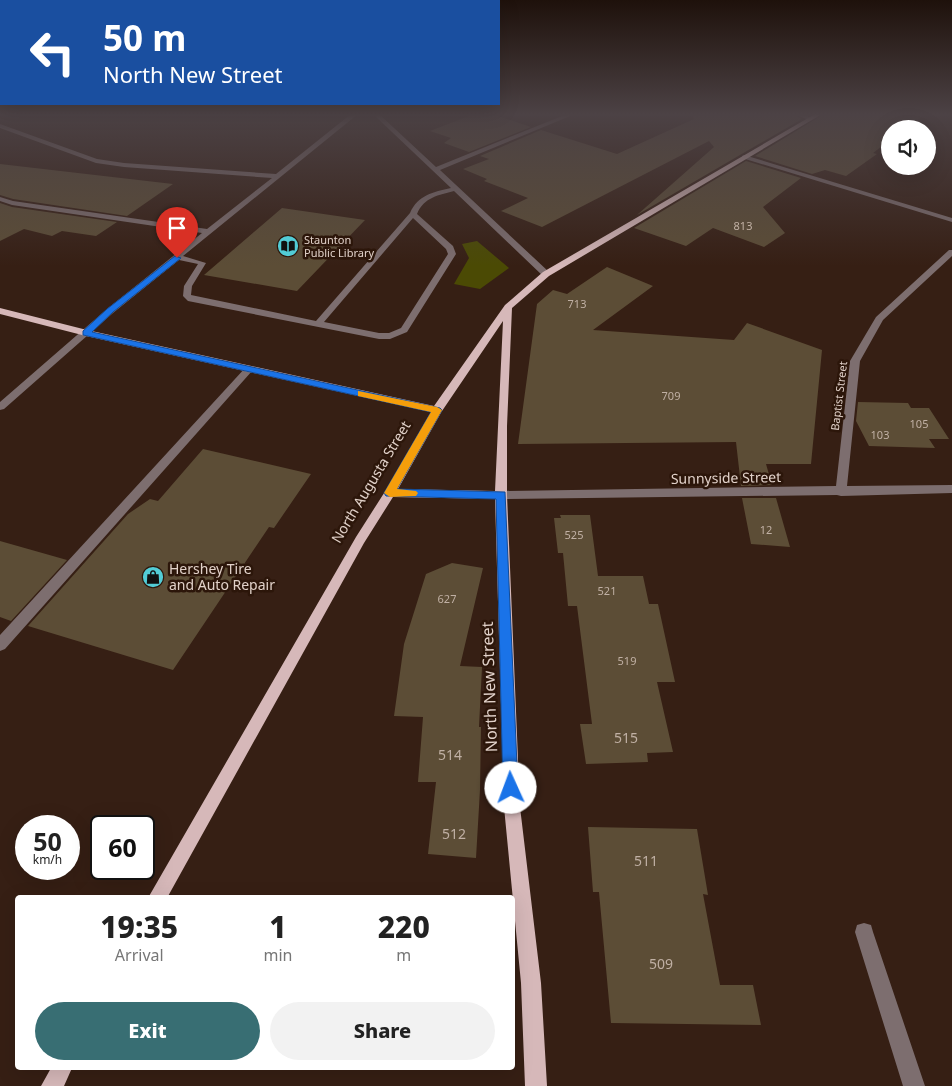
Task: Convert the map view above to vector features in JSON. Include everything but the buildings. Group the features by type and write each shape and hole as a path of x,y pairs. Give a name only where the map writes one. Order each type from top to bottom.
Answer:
{"main road":[{"name":"North Augusta Street","path":"159,895 360,540 390,493 437,410 508,307 546,274 731,165"},
{"name":"North New Street","path":"508,307 502,426 501,495 512,807 531,983 536,1086"},
{"path":"0,311 86,333 437,410"},
{"path":"390,493 501,495"},
{"path":"52,1086 61,1070"}],"street":[{"path":"122,165 278,176"},
{"path":"0,407 110,311 292,165"},
{"path":"429,165 546,274"},
{"path":"435,170 448,165"},
{"path":"769,165 952,220"},
{"path":"318,324 413,214 420,200 425,197 456,190"},
{"path":"0,199 12,203 209,232"},
{"path":"177,258 202,264 202,267 193,277 187,289 187,296 191,298 379,336 390,336 404,330 452,254 450,248 413,214"},
{"name":"Baptist Street","path":"841,492 855,361 879,319 952,252"},
{"path":"0,645 249,368"},
{"name":"Sunnyside Street","path":"501,495 841,492 952,489"},
{"path":"864,932 914,1086"}],"shaded area":[{"path":"477,241 509,268 480,289 454,284 469,258 462,244"}],"slow traffic":[{"path":"361,393 437,410 390,493 412,493"}],"place":[{"name":"Staunton Public Library","path":"288,246"},
{"name":"Hershey Tire and Auto Repair","path":"153,577"}],"route":[{"path":"177,258 110,311 86,333 437,410 390,493 501,495 511,788"}]}
